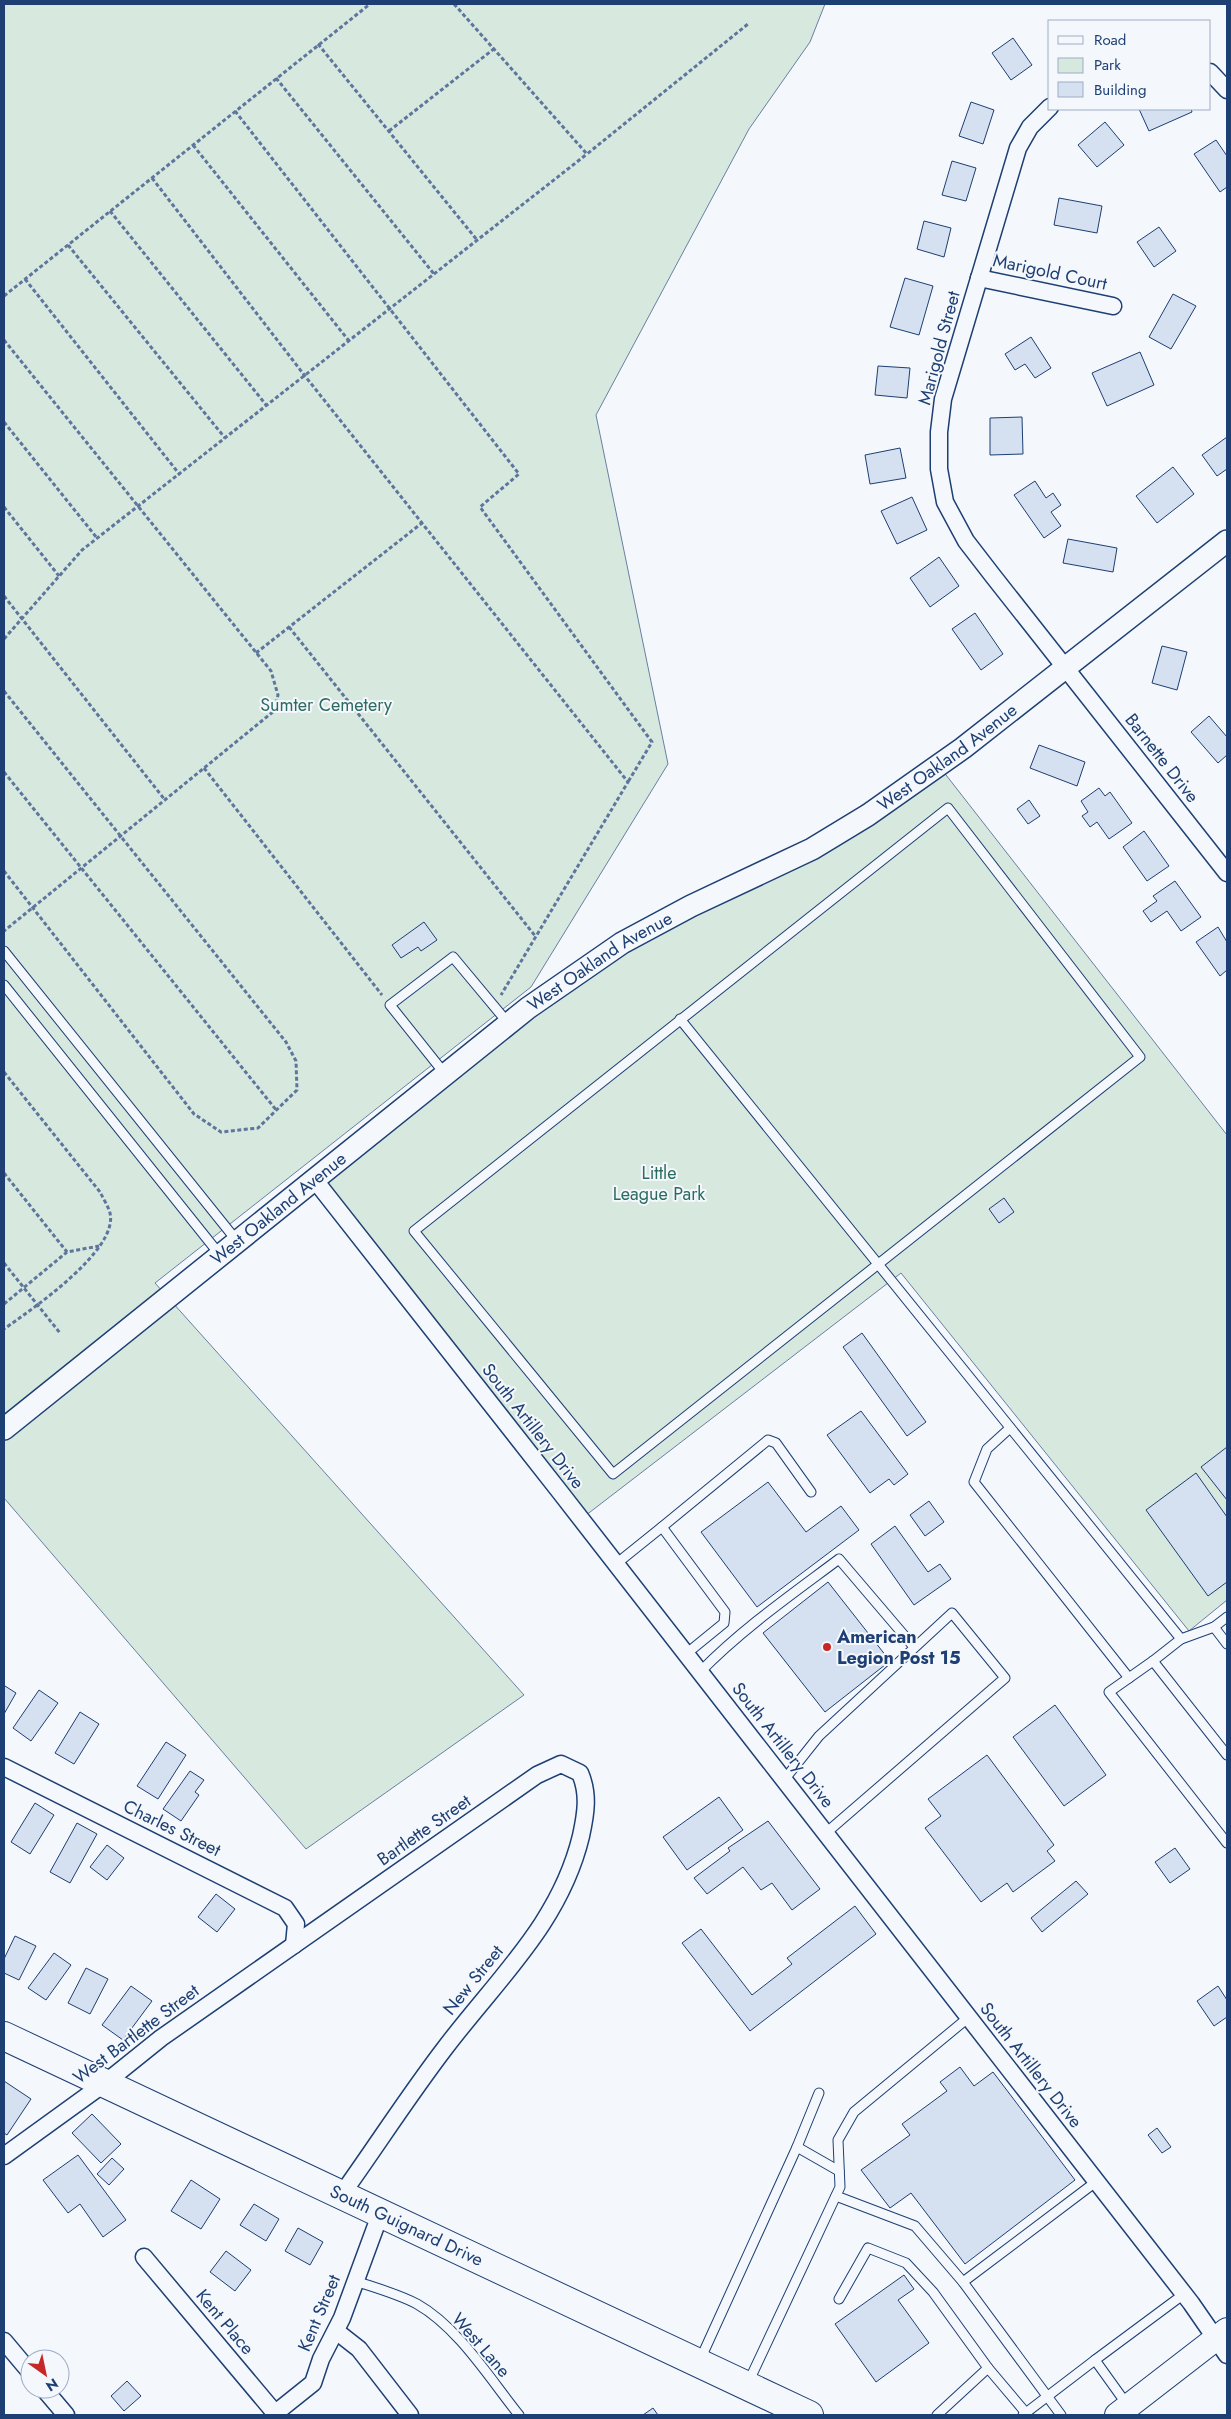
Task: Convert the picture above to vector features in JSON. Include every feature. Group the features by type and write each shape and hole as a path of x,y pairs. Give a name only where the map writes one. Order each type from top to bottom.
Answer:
{"highway":[{"name":"South Guignard Drive","path":"4,2036 809,2415"}],"main road":[{"path":"1122,2411 1224,2341"}],"street":[{"path":"1211,73 1227,90"},
{"name":"Marigold Street","path":"1048,109 1030,127 1018,148 943,399 938,454 945,502 966,541 1065,668"},
{"name":"Marigold Court","path":"978,278 1112,306"},
{"name":"West Oakland Avenue","path":"4,1429 508,1023 586,966 622,943 692,906 812,849 868,815 963,748 1227,541"},
{"name":"Barnette Drive","path":"1065,668 1227,873"},
{"name":"South Artillery Drive","path":"314,1179 1184,2294 1224,2341"},
{"name":"Bartlette Street","path":"294,1945 537,1775 562,1764 580,1773"},
{"name":"Charles Street","path":"4,1767 285,1908 296,1924 294,1945"},
{"name":"New Street","path":"342,2194 445,2048 542,1927 558,1899 576,1855 587,1804 586,1788 580,1773"},
{"name":"West Bartlette Street","path":"4,2156 105,2083 161,2038 294,1945"},
{"name":"Kent Street","path":"274,2414 313,2383 321,2359 336,2331 381,2212"},
{"name":"Kent Place","path":"144,2257 274,2414"},
{"path":"336,2331 359,2349 410,2415"},
{"path":"4,2341 20,2360"},
{"path":"52,2399 66,2415"}],"lane":[{"path":"948,808 1140,1057 613,1474 414,1231 680,1019 948,808"},
{"path":"4,951 237,1241"},
{"path":"445,1074 390,1005 453,957 508,1023"},
{"path":"4,984 220,1255"},
{"path":"680,1019 1181,1639"},
{"path":"1010,1428 987,1449 974,1482 1129,1678"},
{"path":"616,1564 768,1440 776,1443 811,1492"},
{"path":"662,1527 724,1612 724,1623 686,1654"},
{"path":"700,1672 719,1653 768,1612 840,1559 914,1647"},
{"path":"784,1780 819,1736 952,1613 1005,1678 826,1833"},
{"path":"1227,1617 1214,1627 1181,1639 1109,1692 1227,1843"},
{"path":"1214,1627 1227,1644"},
{"path":"1153,1661 1227,1755"},
{"path":"747,2386 840,2187 838,2140 854,2112 969,2017"},
{"path":"699,2363 797,2147 819,2092"},
{"path":"797,2147 839,2170"},
{"path":"963,2282 1096,2181"},
{"path":"836,2196 915,2226 963,2282 1061,2415"},
{"path":"839,2299 868,2248 906,2263 933,2292 988,2368 1025,2414 1094,2360 1184,2294"},
{"name":"West Lane","path":"355,2282 397,2295 418,2304 431,2314 455,2335 519,2415"},
{"path":"1094,2360 1122,2411"},
{"path":"937,2415 988,2368"}],"path":[{"path":"4,296 370,4"},
{"path":"454,4 587,154"},
{"path":"4,639 82,550 587,154 748,24"},
{"path":"318,44 477,240"},
{"path":"389,131 495,48"},
{"path":"276,78 434,274"},
{"path":"235,111 519,474 480,507 652,742 500,997 493,1004"},
{"path":"192,145 350,341"},
{"path":"152,178 305,376 628,782"},
{"path":"110,211 267,406"},
{"path":"68,245 225,438"},
{"path":"25,279 180,474"},
{"path":"4,340 271,671 278,695 274,711 4,931"},
{"path":"4,422 97,538"},
{"path":"4,507 59,576"},
{"path":"256,653 422,523"},
{"path":"4,596 165,800"},
{"path":"289,627 536,937"},
{"path":"4,691 286,1042 296,1061 297,1090 278,1111 258,1128 221,1132 194,1114 4,871"},
{"path":"204,768 390,1005"},
{"path":"4,772 278,1111"},
{"path":"4,1072 100,1192 110,1214 108,1232 86,1264 37,1306 4,1329"},
{"path":"4,1173 67,1252"},
{"path":"4,1304 67,1252 100,1246"},
{"path":"4,1263 60,1334"}],"green space":[{"name":"Sumter Cemetery","path":"4,4 825,4 810,42 749,129 596,415 668,764 531,987 155,1283 524,1695 306,1849 4,1498"},
{"name":"Little League Park","path":"939,766 1227,1135 1227,1600 1189,1631 901,1273 581,1519 314,1179 528,1008 691,906"}],"building":[{"path":"1013,38 1032,65 1011,80 992,53"},
{"path":"971,102 994,110 983,144 959,136"},
{"path":"1139,110 1191,110 1192,112 1149,131"},
{"path":"1105,122 1124,145 1097,167 1078,145"},
{"path":"1216,140 1227,156 1227,187 1220,192 1194,154"},
{"path":"952,161 976,168 966,201 942,195"},
{"path":"1059,198 1102,206 1097,233 1054,225"},
{"path":"924,221 951,228 944,257 917,249"},
{"path":"1159,227 1176,251 1154,267 1137,242"},
{"path":"905,278 933,286 919,335 890,327"},
{"path":"1173,294 1196,306 1171,349 1149,337"},
{"path":"1031,337 1051,368 1035,378 1025,364 1015,370 1005,354"},
{"path":"1140,352 1154,385 1107,406 1092,373"},
{"path":"878,366 910,368 907,398 875,395"},
{"path":"1022,417 1023,454 990,455 990,418"},
{"path":"1227,437 1227,469 1217,476 1202,455"},
{"path":"900,448 906,478 870,484 865,455"},
{"path":"1173,467 1194,494 1157,523 1136,496"},
{"path":"1035,481 1046,498 1053,493 1061,505 1051,512 1061,526 1044,538 1014,495"},
{"path":"912,497 927,530 897,544 881,511"},
{"path":"1068,539 1117,548 1113,572 1063,563"},
{"path":"939,557 959,586 930,607 910,578"},
{"path":"975,613 1003,654 981,670 952,629"},
{"path":"1162,646 1187,652 1177,690 1152,683"},
{"path":"1209,716 1227,737 1227,755 1218,763 1191,732"},
{"path":"1039,745 1085,762 1077,786 1030,768"},
{"path":"1099,788 1105,796 1110,792 1132,823 1109,839 1097,822 1090,827 1082,816 1088,812 1081,801"},
{"path":"1029,800 1040,816 1028,824 1017,809"},
{"path":"1144,831 1169,866 1147,881 1123,847"},
{"path":"1175,881 1201,917 1181,931 1167,911 1151,922 1143,911 1157,901 1153,896"},
{"path":"424,922 437,940 421,951 418,947 401,958 392,945"},
{"path":"1218,927 1227,942 1227,970 1220,976 1196,942"},
{"path":"1004,1198 1014,1212 999,1223 989,1209"},
{"path":"862,1333 926,1422 907,1436 843,1347"},
{"path":"861,1411 908,1474 894,1485 889,1479 870,1493 827,1435"},
{"path":"1227,1447 1227,1500 1201,1467"},
{"path":"1196,1473 1227,1517 1227,1582 1208,1596 1146,1510"},
{"path":"768,1482 806,1532 841,1506 859,1530 757,1607 701,1532"},
{"path":"929,1501 944,1522 925,1536 910,1515"},
{"path":"895,1526 928,1572 940,1564 951,1579 914,1605 871,1544"},
{"name":"American Legion Post 15","path":"828,1582 890,1661 825,1712 763,1633"},
{"path":"5,1686 16,1693 4,1714 4,1688"},
{"path":"39,1690 58,1703 31,1741 13,1728"},
{"path":"1055,1705 1106,1775 1064,1806 1013,1737"},
{"path":"80,1712 99,1724 74,1764 55,1753"},
{"path":"166,1742 186,1755 158,1799 137,1786"},
{"path":"987,1755 1054,1845 1047,1851 1055,1861 1013,1892 1007,1883 981,1902 925,1828 941,1816 928,1799"},
{"path":"190,1771 204,1780 195,1792 199,1795 181,1821 163,1809"},
{"path":"719,1797 743,1830 687,1870 663,1837"},
{"path":"35,1803 54,1815 30,1854 11,1842"},
{"path":"768,1821 820,1889 792,1910 772,1883 761,1890 743,1867 707,1894 694,1878 730,1851 728,1848"},
{"path":"77,1823 97,1834 70,1883 50,1872"},
{"path":"107,1845 124,1858 107,1880 90,1867"},
{"path":"1175,1848 1190,1869 1170,1883 1155,1862"},
{"path":"1076,1881 1088,1894 1042,1932 1031,1918"},
{"path":"216,1894 235,1909 217,1932 198,1917"},
{"path":"855,1906 876,1934 750,2031 682,1943 701,1929 752,1995 792,1964 787,1958"},
{"path":"15,1936 36,1946 19,1980 4,1973 4,1959"},
{"path":"54,1953 71,1965 46,2000 28,1988"},
{"path":"86,1968 108,1979 90,2014 68,2003"},
{"path":"131,1986 152,2001 123,2040 102,2025"},
{"path":"1218,1986 1227,2000 1227,2017 1214,2026 1197,2001"},
{"path":"960,2067 974,2086 993,2072 1075,2180 965,2264 911,2193 890,2208 861,2170 910,2135 902,2124 947,2091 940,2082"},
{"path":"4,2081 31,2099 7,2135 4,2133"},
{"path":"92,2114 121,2144 101,2163 72,2133"},
{"path":"1157,2128 1171,2147 1162,2153 1148,2135"},
{"path":"78,2155 126,2220 103,2237 80,2204 68,2213 43,2180"},
{"path":"112,2158 124,2169 109,2185 97,2174"},
{"path":"191,2180 220,2199 201,2229 171,2211"},
{"path":"254,2204 279,2219 266,2241 240,2225"},
{"path":"298,2228 323,2242 310,2265 285,2251"},
{"path":"226,2251 251,2270 235,2291 210,2272"},
{"path":"904,2275 914,2289 898,2300 929,2343 876,2382 835,2324"},
{"path":"127,2381 141,2396 124,2411 111,2396"},
{"path":"653,2408 658,2415 643,2415"}],"place":[{"name":"American Legion Post 15","path":"827,1647"}]}
